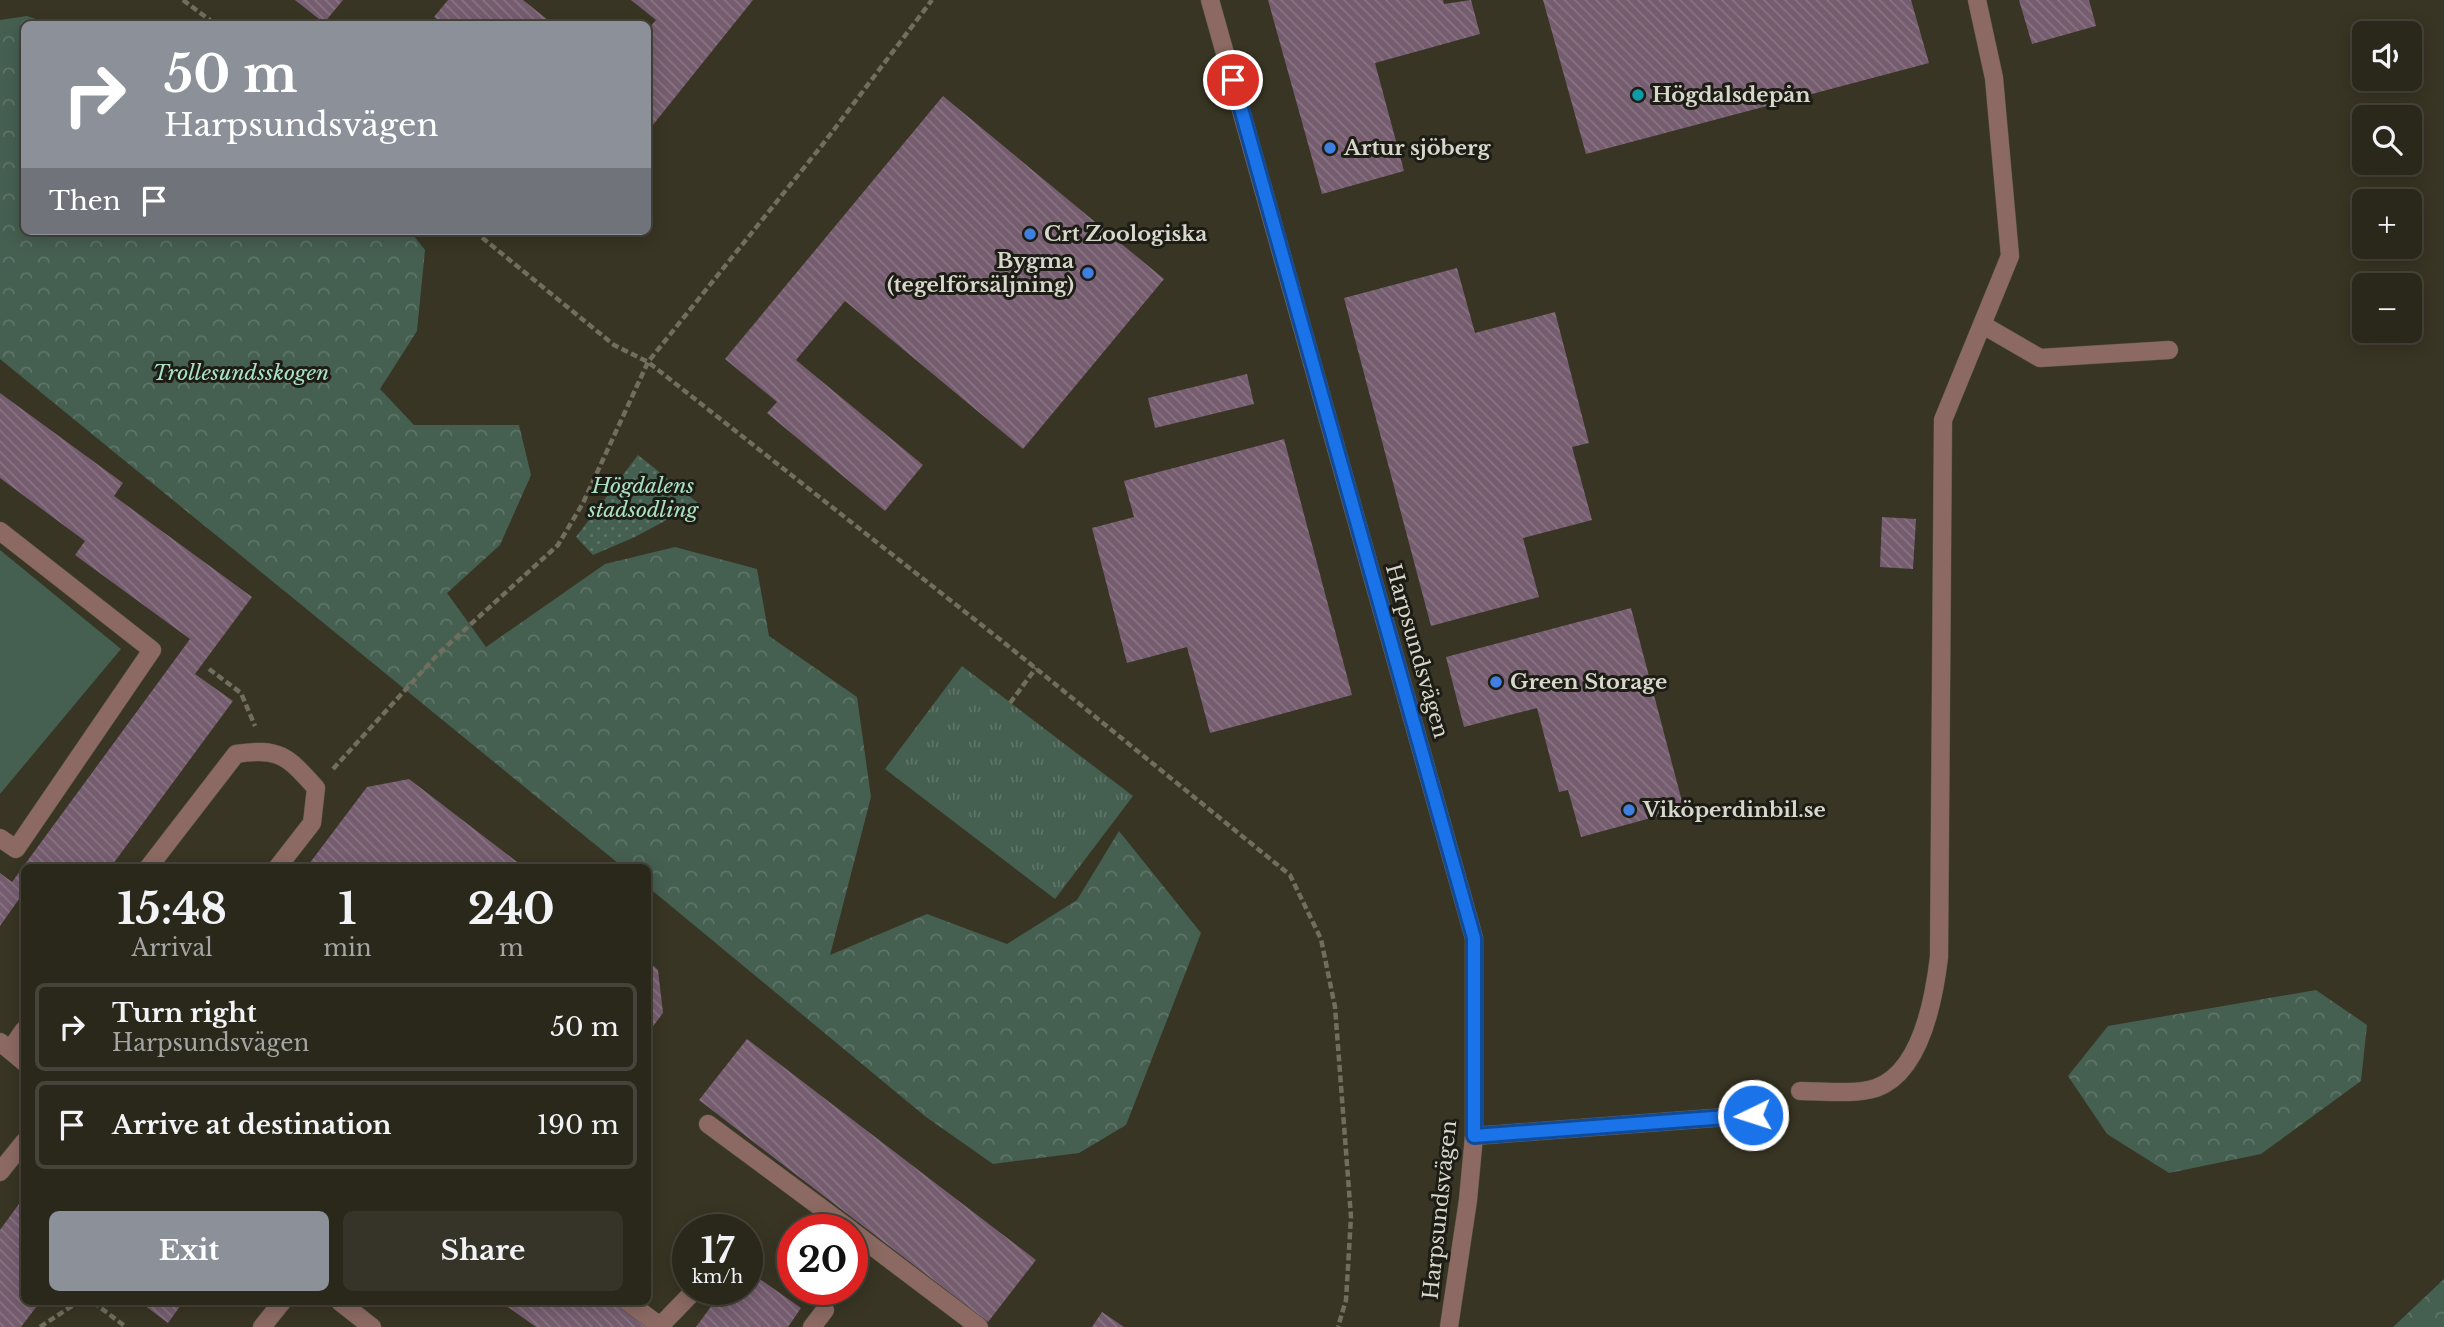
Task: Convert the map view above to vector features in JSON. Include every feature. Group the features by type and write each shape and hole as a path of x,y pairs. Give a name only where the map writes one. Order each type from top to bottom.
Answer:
{"street":[{"name":"Harpsundsvägen","path":"1210,0 1474,938 1474,1136 1468,1200 1449,1327"},
{"path":"1800,1091 1868,1090 1889,1082 1910,1059 1931,1009 1939,957 1943,420 2010,256 1994,78 1978,0"},
{"path":"1983,325 2040,358 2169,350"},
{"path":"0,531 152,650 16,849 0,838"},
{"path":"151,864 236,754 265,749 294,764 316,788 312,823 280,864"},
{"path":"21,1033 5,1046 21,1059"},
{"path":"1474,1136 1753,1115"},
{"path":"708,1124 829,1214"},
{"path":"0,1172 21,1146"},
{"path":"868,1243 979,1327"},
{"path":"262,1327 280,1305"},
{"path":"344,1305 372,1327"},
{"path":"632,1305 660,1326 680,1305"},
{"path":"812,1327 825,1310"}],"path":[{"path":"183,0 211,21"},
{"path":"316,788 439,653 558,545 583,503 648,362 823,144 933,0"},
{"path":"479,235 614,345 648,362 1036,668 1290,875 1321,939 1335,1007 1351,1217 1346,1300 1338,1327"},
{"path":"1010,703 1036,668"},
{"path":"209,669 241,694 265,749"},
{"path":"40,1327 73,1305"},
{"path":"97,1305 126,1327"}],"green space":[{"name":"Trollesundsskogen","path":"27,16 41,21 21,21 21,235 413,235 425,250 417,331 380,389 414,425 519,425 531,475 500,545 447,593 486,647 605,564 675,547 757,569 769,636 857,697 871,797 830,955 927,914 1007,944 1077,900 1119,831 1201,933 1126,1125 1079,1153 993,1164 926,1117 651,889 651,864 619,864 0,359 0,20"},
{"name":"Högdalens stadsodling","path":"638,455 698,503 635,537 593,555 576,537"},
{"path":"0,550 121,649 0,794"},
{"path":"962,666 1133,796 1055,899 885,769"},
{"path":"2316,990 2367,1025 2361,1081 2261,1154 2169,1173 2107,1134 2068,1076 2108,1026"},
{"path":"2444,1279 2444,1327 2393,1327"}],"building":[{"path":"295,0 343,0 326,21 321,21"},
{"path":"448,0 523,0 549,21 440,21 434,17"},
{"path":"631,0 753,0 651,127 651,26 656,20"},
{"path":"1268,0 1443,0 1444,4 1471,0 1480,34 1375,63 1404,171 1322,194"},
{"name":"Högdalsdepån","path":"1543,0 1911,0 1929,63 1586,154"},
{"path":"2019,0 2089,0 2096,26 2032,44"},
{"path":"943,96 1164,279 1023,449 845,301 796,360 923,465 885,511 767,413 777,402 725,359"},
{"path":"1457,268 1475,333 1555,312 1589,443 1572,447 1592,520 1523,538 1539,597 1431,626 1344,298"},
{"path":"1247,374 1254,404 1155,428 1148,398"},
{"path":"0,393 123,483 114,496 252,597 195,674 233,701 113,864 25,864 190,639 75,555 85,541 0,478"},
{"path":"1284,439 1352,695 1210,733 1187,647 1127,663 1092,528 1134,517 1124,481"},
{"path":"1882,517 1916,519 1913,569 1880,567"},
{"path":"1631,608 1684,809 1581,837 1568,790 1559,792 1537,708 1464,727 1446,657"},
{"path":"409,779 520,864 309,864 367,787"},
{"path":"21,870 21,896 0,926 0,873 12,882"},
{"path":"651,964 658,970 663,1013 651,1029"},
{"path":"747,1039 1036,1260 988,1322 868,1230 868,1214 847,1214 699,1100"},
{"path":"21,1201 21,1305 38,1305 21,1327 0,1327 0,1230"},
{"path":"763,1281 777,1291 777,1305 797,1305 801,1308 788,1327 696,1327 712,1305 763,1305"},
{"path":"144,1305 181,1305 168,1323"},
{"path":"505,1305 622,1305 653,1327 536,1327"},
{"path":"1102,1312 1124,1327 1092,1327"}],"place":[{"name":"Högdalsdepån","path":"1638,95"},
{"name":"Artur sjöberg","path":"1330,148"},
{"name":"Crt Zoologiska","path":"1030,234"},
{"name":"Bygma (tegelförsäljning)","path":"1088,273"},
{"name":"Green Storage","path":"1496,682"},
{"name":"Viköperdinbil.se","path":"1629,810"}],"route":[{"path":"1233,80 1474,938 1474,1136 1753,1115"}]}
